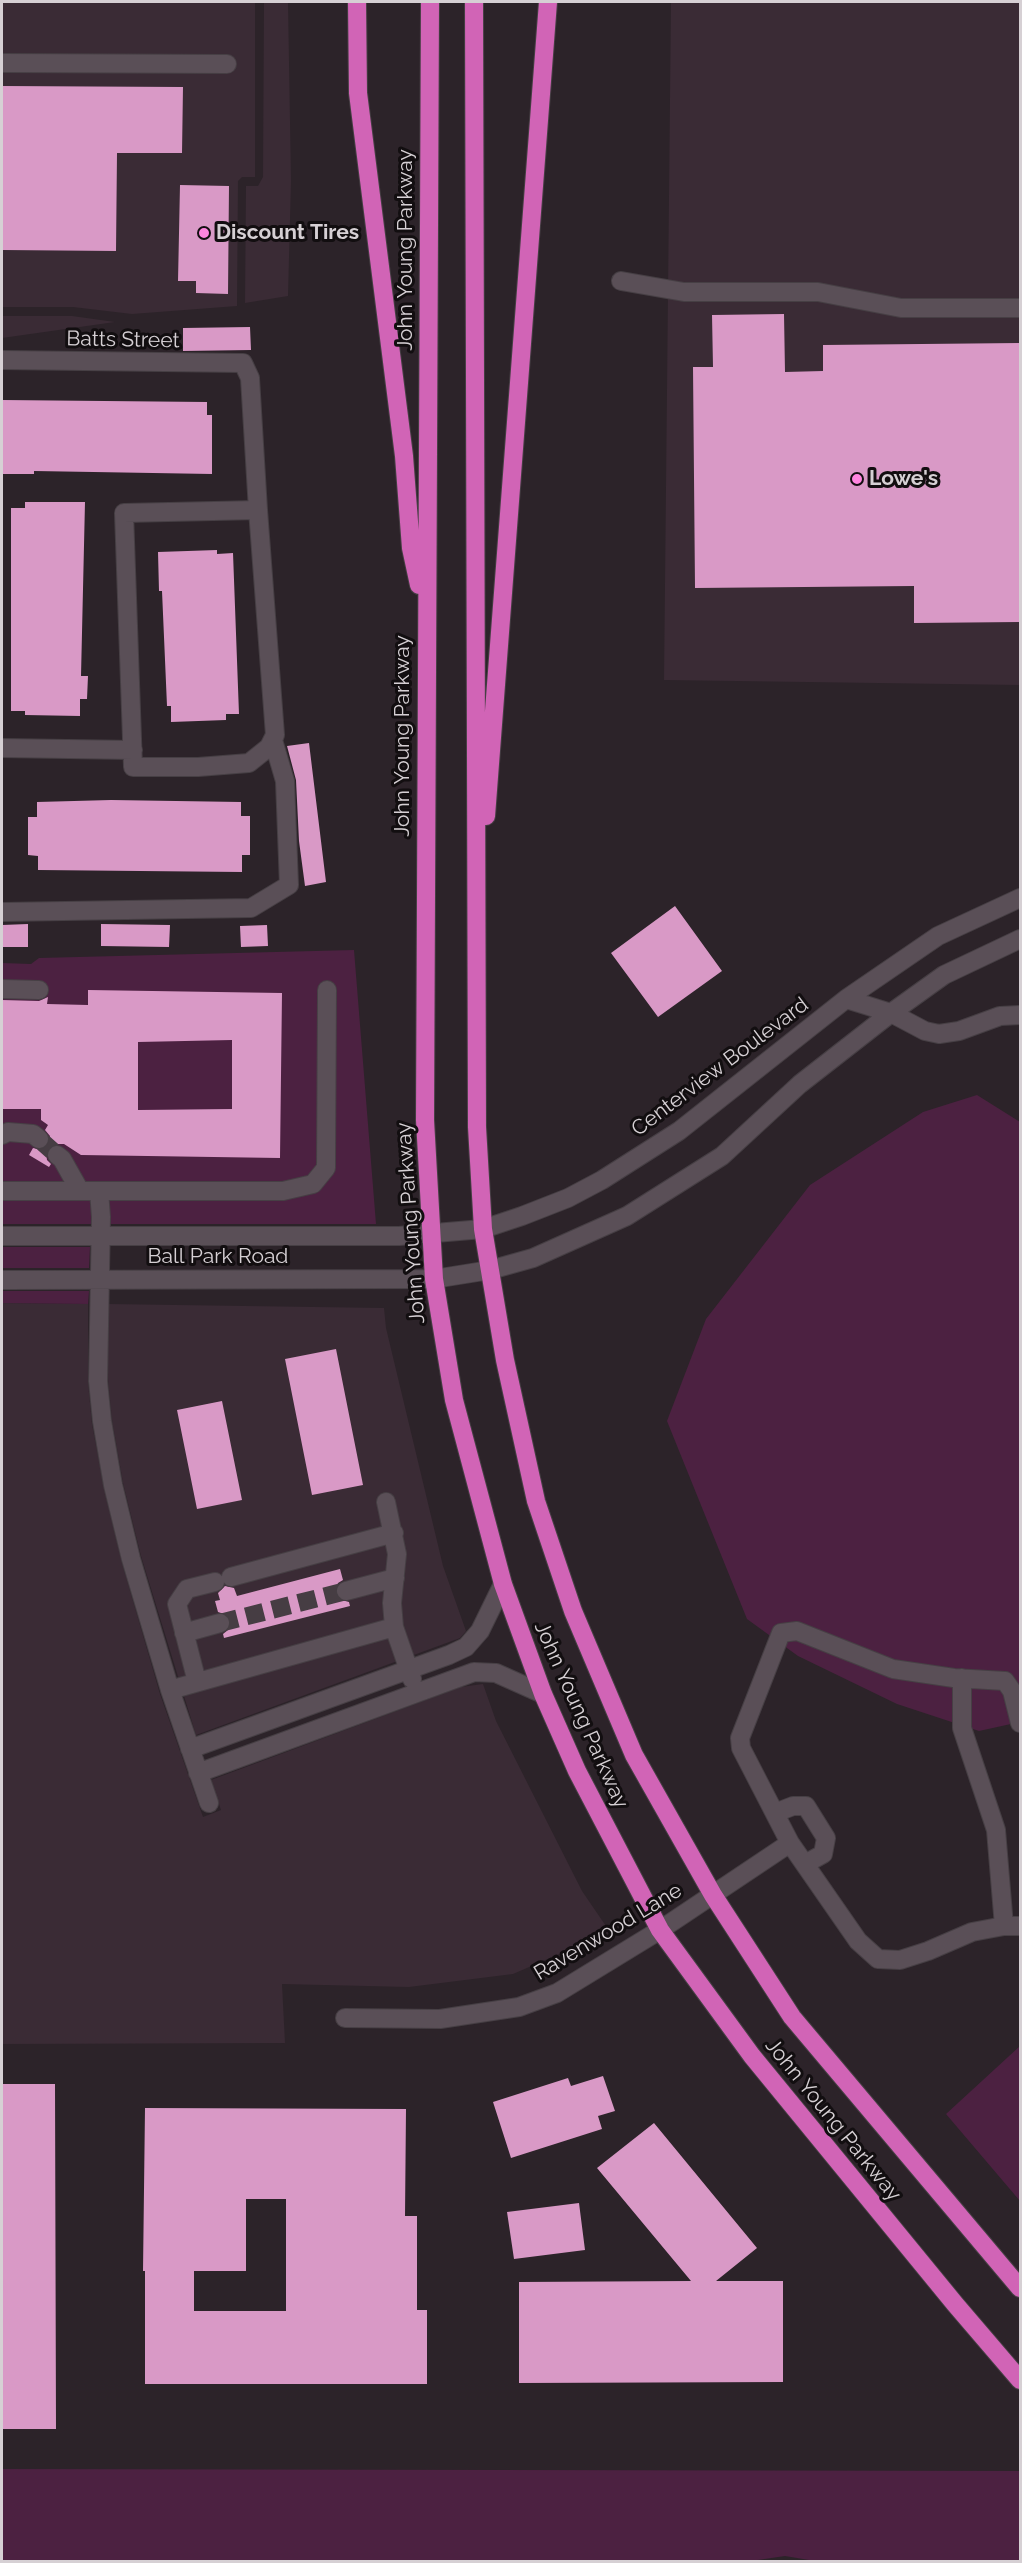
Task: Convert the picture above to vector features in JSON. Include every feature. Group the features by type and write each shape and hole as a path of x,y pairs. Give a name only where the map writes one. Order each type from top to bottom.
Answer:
{"highway":[{"path":"357,2 358,93 404,456 411,548 426,616"},
{"name":"John Young Parkway","path":"430,2 425,1120 434,1279 454,1400 503,1584 543,1694 577,1771 660,1930 752,2056 947,2295 1020,2380"},
{"name":"John Young Parkway","path":"474,2 476,1116 483,1229 505,1360 536,1501 573,1611 634,1755 713,1895 792,2017 1020,2288"},
{"path":"475,944 504,596 548,2"}],"street":[{"path":"2,63 227,64"},
{"path":"621,281 684,292 818,292 901,308 1020,308"},
{"name":"Batts Street","path":"2,360 243,363 250,378 258,510"},
{"path":"258,510 275,735 273,740 269,747 249,763 133,767 124,513 258,510"},
{"path":"2,912 251,908 289,885 285,781 273,740"},
{"path":"2,748 133,750"},
{"name":"Centerview Boulevard","path":"430,1234 483,1229 550,1206 602,1180 679,1131 846,999 938,936 1020,898"},
{"path":"434,1279 490,1270 533,1258 627,1216 722,1156 800,1084 944,975 1020,939"},
{"path":"2,989 39,990"},
{"path":"2,1191 283,1191 313,1184 326,1168 327,990"},
{"path":"846,999 891,1013 925,1032 939,1034 959,1032 1000,1016 1020,1015"},
{"path":"2,1135 8,1132 33,1134 39,1139"},
{"path":"57,1155 80,1191"},
{"path":"99,1191 98,1381 113,1485 170,1690 209,1803"},
{"name":"Ball Park Road","path":"2,1236 430,1234"},
{"name":"Ball Park Road","path":"2,1280 434,1279"},
{"path":"386,1502 397,1554 392,1603 394,1627 417,1692"},
{"path":"197,1682 177,1604 187,1589 394,1533"},
{"path":"346,1591 395,1578"},
{"path":"190,1749 466,1647 480,1630 503,1584"},
{"path":"184,1633 220,1623"},
{"path":"170,1690 394,1627"},
{"path":"962,1678 962,1728 996,1830 1012,1926 972,1932 928,1952 900,1960 878,1959 858,1941 790,1843 741,1748 740,1738 781,1633 796,1632 892,1669 1005,1681 1012,1691 1020,1724"},
{"path":"198,1773 474,1672 496,1673 543,1694"},
{"path":"775,1813 793,1806 806,1806 826,1838 823,1854 805,1864"},
{"name":"Ravenwood Lane","path":"345,2018 440,2019 519,2007 557,1993 660,1930 790,1843"}],"shaded area":[{"path":"2,2 255,2 255,177 242,177 238,181 237,306 132,314 73,307 2,307"},
{"path":"264,2 288,2 291,181 288,296 245,303 246,186 258,186 263,177"},
{"path":"671,2 1020,2 1020,685 664,680"},
{"path":"2,316 72,316 115,322 2,338"},
{"path":"354,950 376,1224 2,1224 2,963 31,964 39,958"},
{"path":"977,1095 1020,1122 1020,1722 979,1731 897,1704 798,1656 747,1619 667,1421 706,1319 810,1185 923,1112"},
{"path":"2,1247 90,1247 89,1268 2,1268"},
{"path":"2,1291 89,1291 88,1304 2,1303"},
{"path":"2,1303 88,1304 88,1382 92,1424 104,1488 122,1563 160,1694 203,1817 221,1810 211,1780 461,1687 483,1684 496,1721 582,1891 610,1932 513,1974 409,1987 282,1984 285,2043 2,2044"},
{"path":"108,1304 384,1308 386,1328 443,1566 466,1631 460,1638 196,1735 141,1556 123,1483 112,1420 108,1380"},
{"path":"1020,2046 1020,2201 946,2114"},
{"path":"2,2469 1020,2471 1020,2561 821,2562 785,2556 744,2562 2,2561"}],"building":[{"path":"2,86 183,87 182,153 117,153 116,251 2,250"},
{"name":"Discount Tires","path":"180,185 229,186 228,294 196,293 196,281 178,281"},
{"name":"Lowe's","path":"784,314 785,372 823,371 823,345 1020,343 1020,622 914,623 914,586 695,588 693,367 713,367 712,315"},
{"path":"250,327 251,350 183,351 183,328"},
{"path":"2,400 207,402 207,415 212,415 212,474 34,471 34,474 2,474"},
{"path":"25,502 85,502 81,676 88,676 87,699 80,699 80,716 25,715 25,711 11,711 11,508 25,508"},
{"path":"217,550 217,554 233,553 239,714 226,714 226,720 171,722 171,706 167,706 158,552"},
{"path":"309,743 326,882 305,886 299,841 296,780 287,746"},
{"path":"111,800 241,802 241,816 250,816 250,855 242,855 242,872 38,870 38,856 28,855 28,817 37,817 37,802"},
{"path":"675,906 722,971 658,1017 611,953"},
{"path":"28,924 28,947 2,947 2,925"},
{"path":"101,924 170,925 169,947 101,946"},
{"path":"267,925 268,946 241,947 240,926"},
{"path":"88,990 282,993 280,1158 81,1155 64,1144 58,1144 52,1145 46,1153 47,1160 51,1164 49,1167 29,1155 33,1148 42,1150 48,1146 50,1136 45,1130 48,1125 41,1120 41,1109 2,1109 2,1000 39,1001 48,997 47,1004 88,1005","holes":["232,1040 232,1109 138,1110 138,1042"]},
{"path":"336,1349 363,1485 312,1495 285,1359"},
{"path":"222,1401 242,1500 197,1509 177,1410"},
{"path":"340,1569 343,1580 338,1583 335,1593 338,1599 349,1602 350,1606 224,1638 223,1634 228,1630 231,1621 227,1615 218,1612 215,1601 220,1600 218,1593 225,1586 234,1588 237,1596"},
{"path":"603,2076 615,2111 598,2116 602,2129 511,2158 493,2102 568,2078 571,2086"},
{"path":"2,2084 55,2084 56,2429 2,2429"},
{"path":"145,2108 406,2109 405,2216 417,2216 417,2310 427,2310 427,2384 145,2384 145,2271 143,2271","holes":["246,2199 286,2199 286,2311 194,2311 194,2271 246,2271"]},
{"path":"654,2123 757,2248 716,2281 783,2281 783,2382 519,2383 519,2282 691,2281 597,2168"},
{"path":"579,2203 585,2250 514,2259 507,2212"}],"tunnel":[{"path":"39,1139 57,1155"},
{"path":"220,1623 346,1591"}],"place":[{"name":"Discount Tires","path":"204,233"},
{"name":"Lowe's","path":"857,479"}]}
